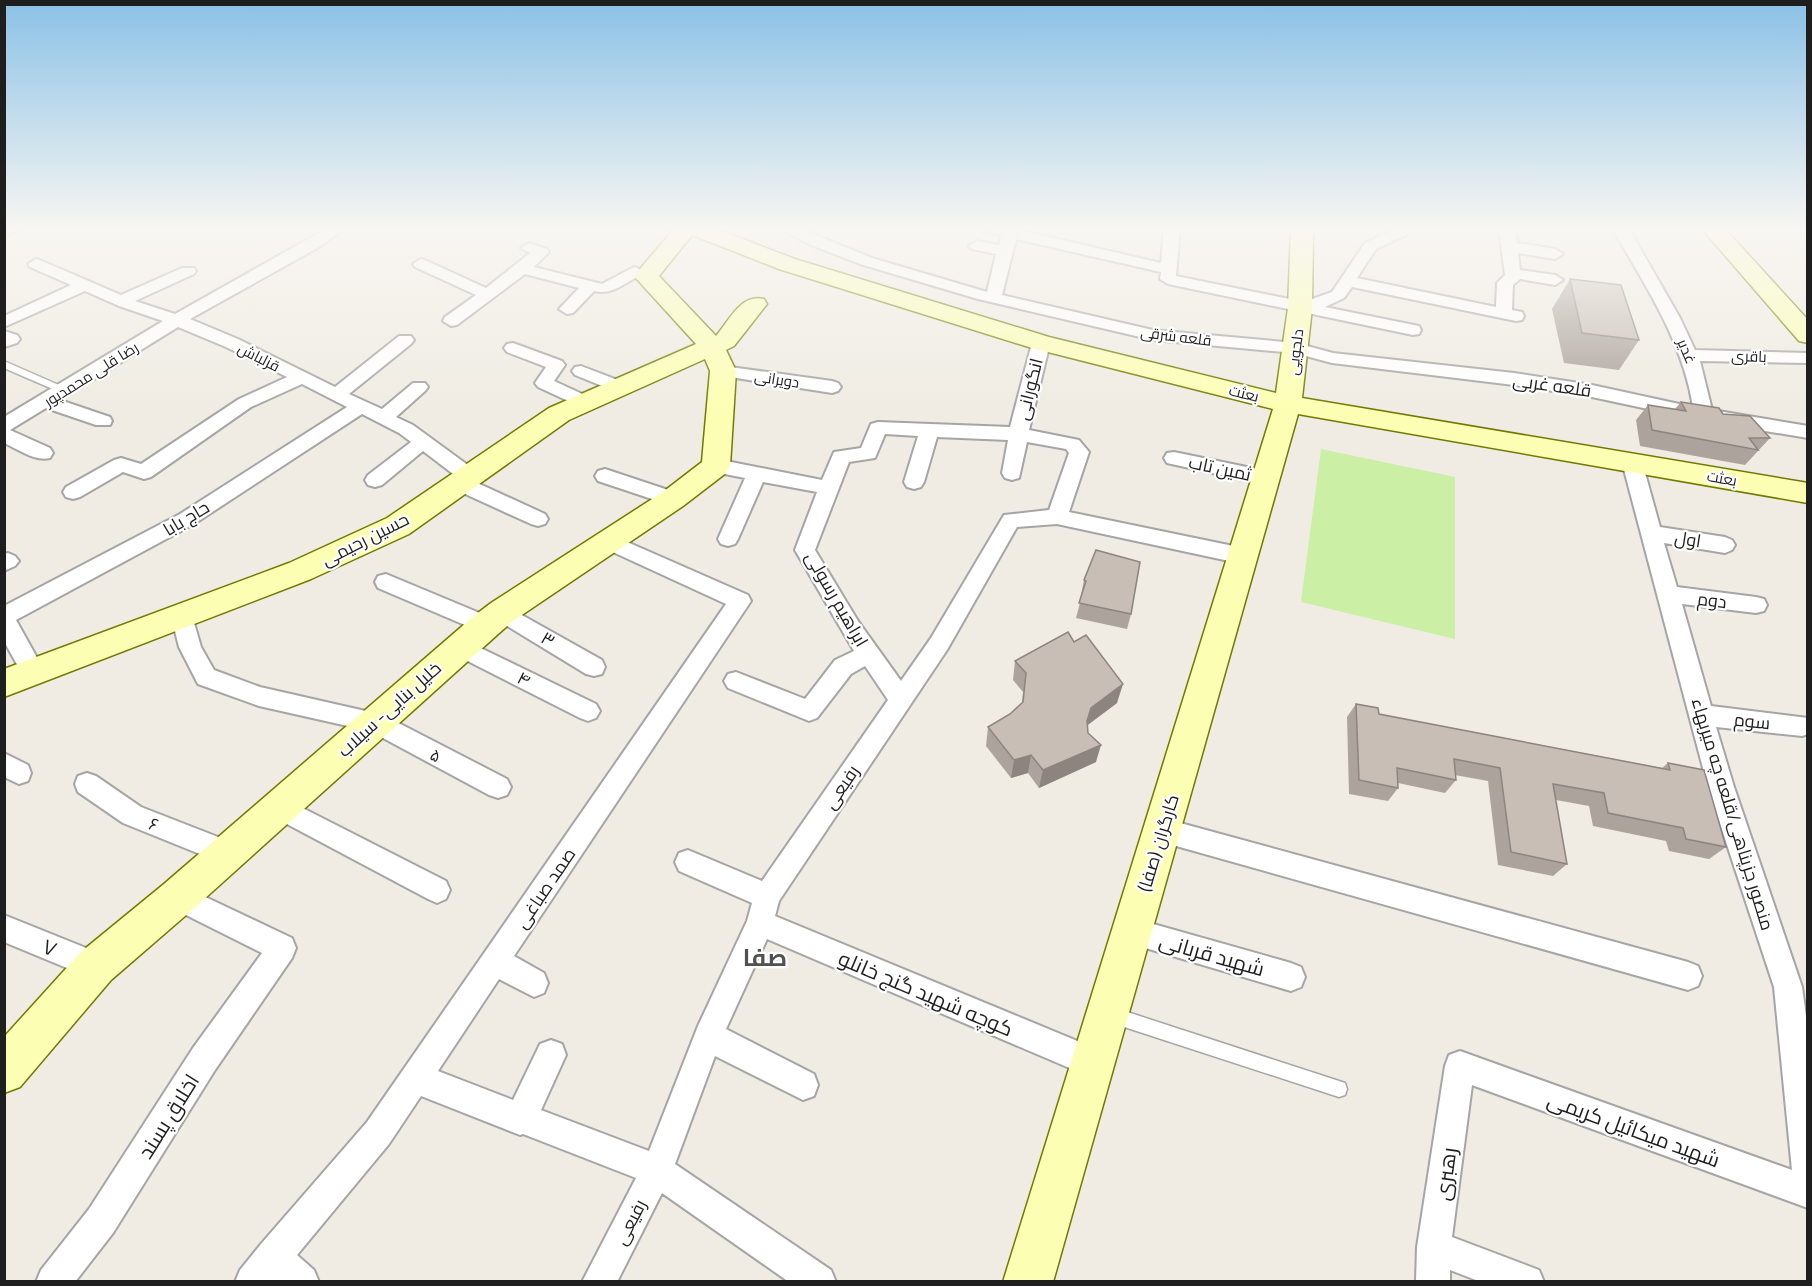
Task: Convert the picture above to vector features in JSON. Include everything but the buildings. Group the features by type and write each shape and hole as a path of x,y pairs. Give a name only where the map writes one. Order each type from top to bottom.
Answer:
{"main road":[{"path":"657,289 718,359 716,466"},
{"name":"بعثت","path":"866,289 1041,344 1288,404 1632,462 1806,497"},
{"name":"دلجویی","path":"1288,404 1296,348 1300,289"},
{"path":"1766,289 1808,336"},
{"name":"حسین رحیمی","path":"4,683 300,571 398,526 559,414 617,386 718,359 725,341 754,304"},
{"name":"کارگران (صفا)","path":"1029,1281 1288,404"},
{"name":"خلیل بنایی- سیلاب","path":"4,1071 96,966 494,618 673,499 716,466"}],"street":[{"path":"4,322 76,289"},
{"name":"قزلباش","path":"94,289 232,343 406,429 464,480 538,519"},
{"path":"121,301 148,289"},
{"name":"رضا قلی محمدپور","path":"4,426 65,391 177,320 233,289"},
{"path":"476,289 489,295"},
{"path":"451,321 496,289"},
{"path":"567,309 587,289"},
{"name":"قلعه شرقی","path":"962,289 1153,335 1296,348"},
{"path":"993,298 995,289"},
{"path":"1214,289 1413,330"},
{"path":"1300,308 1324,302 1338,295 1342,289"},
{"path":"1390,289 1510,315 1506,289"},
{"name":"غدیر","path":"1655,289 1679,330 1690,355 1701,388 1704,415"},
{"path":"4,336 11,339 4,342"},
{"path":"336,395 405,340"},
{"name":"انگورانی","path":"1012,473 1023,409 1041,344"},
{"path":"513,348 556,365 544,383 585,402"},
{"name":"قلعه غربی","path":"1296,348 1332,358 1514,379 1592,391 1704,415 1808,432"},
{"name":"باقری","path":"1690,355 1808,358"},
{"name":"دویرانی","path":"718,359 832,387"},
{"path":"581,371 617,386"},
{"path":"73,492 121,465 144,472 245,403 301,378"},
{"path":"383,418 419,387"},
{"path":"46,402 103,422"},
{"name":"حاج بابا","path":"4,617 187,519 360,407"},
{"name":"ابراهیم رسولی","path":"901,700 869,654 805,550 841,457 868,453 878,428 929,430"},
{"path":"914,482 929,430 1019,434"},
{"name":"انگورانی","path":"1019,434 1072,444 1079,452 1057,517"},
{"path":"4,435 43,453"},
{"path":"375,480 423,442"},
{"name":"ثمین تاب","path":"1174,458 1266,478"},
{"name":"منصور جزپناهی/قلعه چه میربهاء","path":"1632,462 1721,787 1788,987 1808,1170"},
{"path":"716,466 830,488"},
{"path":"728,539 757,474"},
{"path":"605,476 673,499"},
{"name":"رفیعی","path":"599,1281 657,1170 708,1036 763,910 939,644 1011,520 1057,517 1243,556"},
{"name":"اول","path":"1651,534 1725,545"},
{"name":"صمد صباغی","path":"252,1281 378,1133 740,601 609,542"},
{"name":"۳","path":"386,582 494,618 594,667"},
{"name":"دوم","path":"1668,594 1756,605"},
{"name":"۵","path":"182,615 190,647 206,677 259,696 375,722 498,787"},
{"path":"4,617 33,672"},
{"name":"۴","path":"460,647 588,711"},
{"path":"736,681 809,711 843,667 869,654"},
{"name":"سوم","path":"1701,716 1802,726"},
{"name":"۶","path":"87,784 132,814 227,853"},
{"path":"279,807 437,890"},
{"path":"1162,831 1688,976"},
{"name":"کوچه شهید گنج خانلو","path":"688,862 763,910 1093,1063"},
{"name":"اخلاق پسند","path":"53,1281 101,1221 204,1059 282,948 177,897"},
{"name":"۷","path":"4,928 96,966"},
{"name":"شهید قربانی","path":"1132,931 1291,977"},
{"path":"495,961 534,983"},
{"path":"708,1036 803,1085"},
{"path":"520,1119 551,1055"},
{"name":"شهید میکائیل کریمی","path":"1460,1066 1808,1192"},
{"name":"رهبری","path":"1433,1281 1434,1247 1460,1066"},
{"path":"415,1078 657,1170 819,1281"},
{"path":"1434,1247 1527,1281"},
{"path":"273,1256 302,1281"}],"lane":[{"path":"4,364 65,391"},
{"path":"1107,1014 1339,1089"}],"green space":[{"path":"1321,449 1455,477 1455,639 1301,602"}],"district":[{"name":"صفا","path":"765,957"}]}
